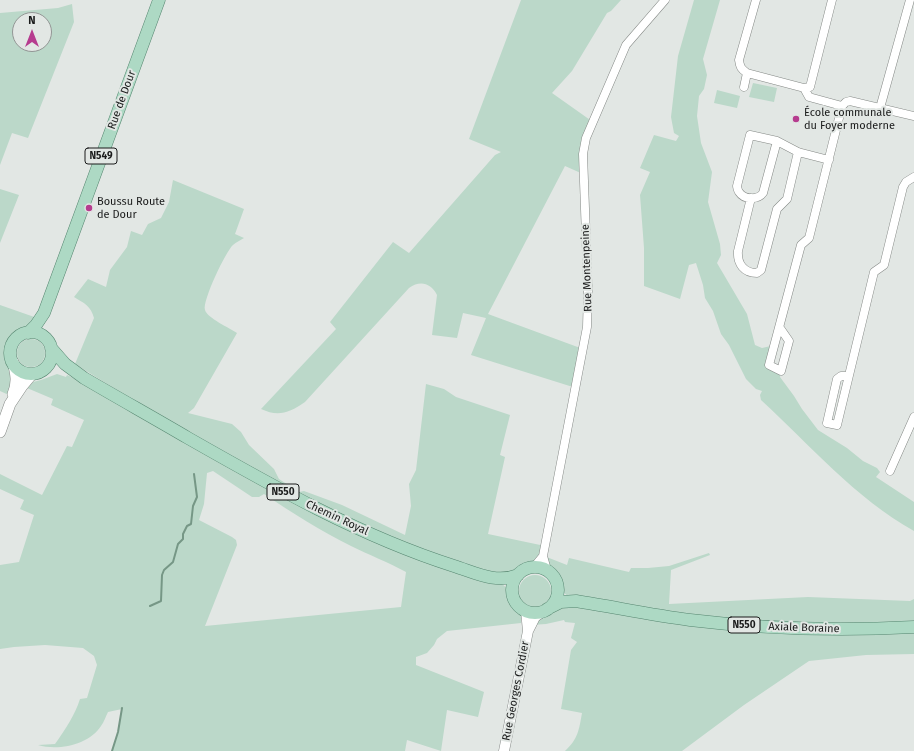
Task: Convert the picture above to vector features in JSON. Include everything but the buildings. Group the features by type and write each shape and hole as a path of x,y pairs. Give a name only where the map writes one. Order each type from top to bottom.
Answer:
{"main road":[{"name":"Rue de Dour","path":"28,332 36,325 44,313 159,0"},
{"name":"Rue de Dour","path":"44,313 45,329 50,344"},
{"path":"0,432 16,381 16,373 10,356 13,343 17,338 28,332 39,334 50,344 51,360 48,365 36,373 22,386 10,404"},
{"name":"Chemin Royal","path":"50,344 65,364 84,378 266,483 311,506 404,548 443,562 496,579 506,579 518,575"},
{"path":"12,362 21,371 36,373"},
{"name":"Chemin Royal","path":"36,373 57,370 84,378"},
{"path":"534,567 547,570 553,575 556,581 558,588 556,600 545,610 537,613 526,611 517,604 513,593 513,587 518,575 523,571 534,567"},
{"name":"Chemin Royal","path":"496,579 513,593"},
{"name":"Axiale Boraine","path":"558,588 576,601"},
{"name":"Axiale Boraine","path":"545,610 561,602 576,601 691,620 760,626 843,629 914,627"}],"street":[{"name":"Rue Montenpeine","path":"547,570 543,556 587,327 588,291 583,154 588,133 626,45 665,0"},
{"path":"756,0 740,60 740,66 747,73 804,88 810,87 832,0"},
{"path":"880,108 910,0"},
{"path":"744,87 747,73"},
{"path":"804,88 809,97 842,106"},
{"path":"780,328 801,245 810,238 842,106 850,101 914,116"},
{"path":"777,141 763,193 760,197 751,198 742,196 738,192 737,186 750,135 777,141 798,152 829,160"},
{"path":"751,198 737,258 743,268 748,272 758,273 761,270 777,209 787,198 798,152"},
{"path":"848,376 841,376 836,379 827,423 837,425 874,272 884,265 903,187 906,182 914,177"},
{"path":"890,471 914,417"},
{"name":"Rue Montenpeine","path":"534,567 543,556"},
{"name":"Rue Georges Cordier","path":"528,630 536,617 545,610"},
{"name":"Rue Georges Cordier","path":"504,751 528,630 526,611"}],"green space":[{"path":"521,0 621,0 611,11 607,13 572,71 552,93 593,122 583,174 565,166 488,314 583,349 576,388 471,355 486,318 463,313 457,338 432,335 437,295 428,285 417,284 409,288 305,402 294,409 283,413 273,413 261,409 336,329 330,322 393,242 409,253 495,155 501,152 469,139"},
{"path":"694,0 720,0 703,59 707,75 704,89 699,96 697,116 701,143 712,172 708,202 720,244 721,255 717,263 747,314 755,345 762,348 775,345 770,365 781,371 780,377 802,409 818,430 847,448 863,461 877,468 880,472 876,477 914,502 914,531 892,518 853,487 761,400 760,395 762,391 756,389 746,379 729,345 721,334 713,311 705,298 703,285 696,263 689,265 680,299 644,286 644,248 640,195 650,172 640,168 654,135 676,141 679,136 674,133 671,117 678,56"},
{"path":"72,4 74,22 28,138 12,133 0,165 0,13 58,8"},
{"path":"753,83 777,88 774,102 749,97"},
{"path":"717,90 740,96 737,108 714,103"},
{"path":"173,180 244,209 235,234 244,238 233,245 225,256 215,276 205,305 205,310 210,316 237,333 194,408 188,413 232,424 241,432 249,445 274,469 279,479 299,492 304,491 342,505 405,535 411,506 409,484 416,470 426,384 444,389 456,397 510,415 500,455 505,457 488,534 545,546 544,556 567,565 569,558 629,572 631,568 669,566 709,553 710,555 671,570 669,604 808,597 910,601 914,599 914,654 866,655 809,661 744,705 682,751 565,751 573,742 577,734 582,713 561,709 571,650 577,642 571,638 575,623 565,622 564,620 546,624 531,625 569,597 558,588 553,575 547,570 541,568 528,568 518,575 496,579 513,593 517,604 526,611 528,619 521,619 521,623 447,631 437,639 427,653 416,657 416,665 484,692 478,717 447,710 441,751 407,740 405,751 112,751 118,732 122,709 108,712 96,733 81,742 64,747 46,747 38,745 55,744 73,717 80,699 87,698 97,665 94,656 83,648 45,645 0,649 0,565 19,562 34,515 20,509 24,500 0,489 0,474 42,495 67,446 72,447 84,420 51,405 53,399 27,388 33,382 57,374 66,377 67,375 162,418 75,364 94,318 89,308 74,297 88,279 106,287 110,270 127,247 131,231 142,235 148,224 161,218 169,202","holes":["213,471 252,497 259,497 264,494 329,534 406,572 401,607 205,626 237,545 236,540 232,537 199,520 204,504 207,473"]},
{"path":"0,189 19,195 0,243"},
{"path":"0,305 40,319 19,337 12,346 11,353 16,375 11,396 0,391"},
{"path":"31,339 41,343 45,353 41,363 31,367 21,363 17,353 21,343"},
{"path":"532,575 538,575 548,582 551,591 550,597 544,604 538,607 532,607 522,600 519,594 519,588 526,578"}],"waterway":[{"path":"150,606 161,601 162,575 164,570 173,562 178,544 183,539 183,534 187,526 191,524 193,506 197,497 194,474"},
{"path":"112,751 118,732 122,708"}],"place":[{"name":"École communale du Foyer moderne","path":"796,119"},
{"name":"Boussu Route de Dour","path":"89,208"}]}
